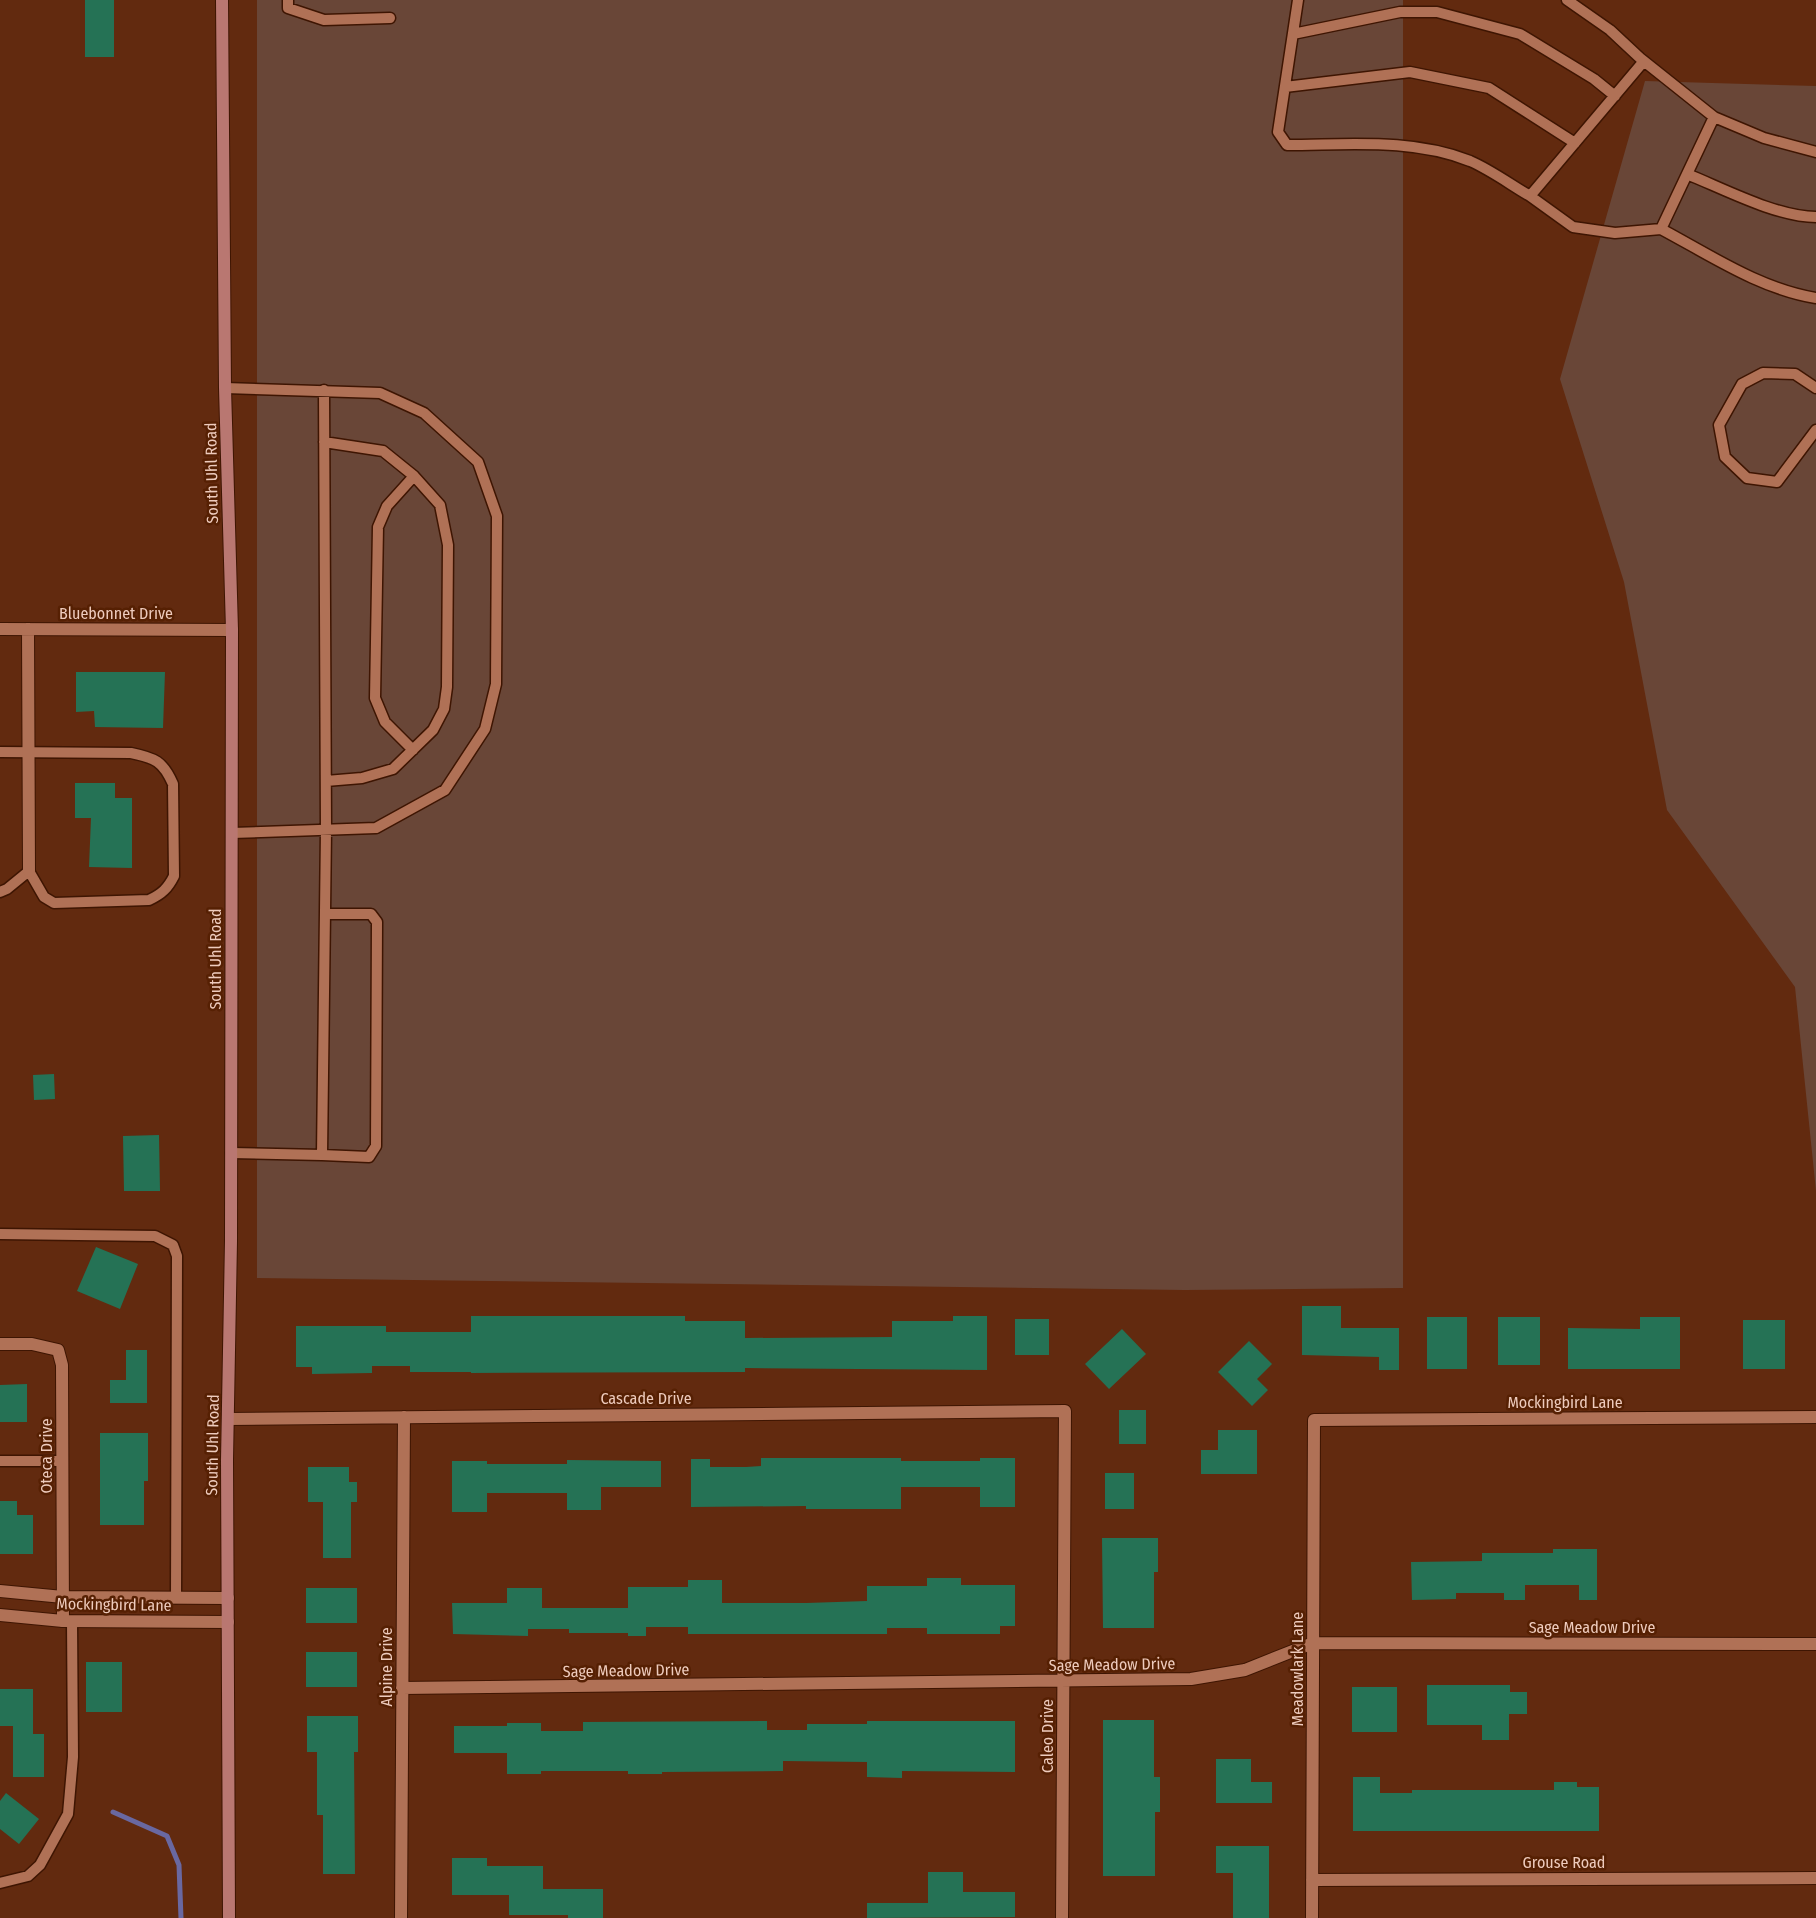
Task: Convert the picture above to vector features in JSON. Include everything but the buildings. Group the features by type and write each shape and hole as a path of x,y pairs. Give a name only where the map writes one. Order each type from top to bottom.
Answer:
{"main road":[{"name":"South Uhl Road","path":"222,0 225,388 231,630 228,1918"}],"street":[{"name":"Bluebonnet Drive","path":"0,629 231,630"},
{"path":"28,629 29,871"},
{"name":"Oteca Drive","path":"0,1344 32,1344 58,1350 62,1365 63,1597 67,1621"},
{"name":"Cascade Drive","path":"228,1419 1065,1411"},
{"name":"Caleo Drive","path":"1062,1918 1065,1411"},
{"name":"Alpine Drive","path":"400,1918 404,1417"},
{"name":"Mockingbird Lane","path":"1314,1420 1816,1417"},
{"name":"Meadowlark Lane","path":"1312,1918 1314,1420"},
{"name":"Mockingbird Lane","path":"0,1591 63,1597 228,1598"},
{"name":"Mockingbird Lane","path":"0,1615 67,1621 228,1622"},
{"name":"Sage Meadow Drive","path":"402,1688 1191,1679 1245,1670 1313,1643 1816,1644"},
{"name":"Grouse Road","path":"1312,1880 1816,1878"}],"lane":[{"path":"288,0 288,8 324,20 390,18"},
{"path":"1298,0 1278,132 1287,145 1368,144 1418,147 1471,162 1530,196 1573,227 1615,233 1661,229 1757,280 1803,296 1816,298"},
{"path":"1567,0 1610,30 1644,61 1714,117 1764,138 1816,152"},
{"path":"1293,33 1400,12 1437,12 1520,34 1594,79 1615,96"},
{"path":"1530,196 1644,61"},
{"path":"1285,87 1410,72 1489,88 1575,143"},
{"path":"1661,229 1714,117"},
{"path":"1687,174 1760,204 1804,217 1816,217"},
{"path":"1816,388 1795,374 1763,373 1742,384 1719,425 1725,457 1747,478 1777,482 1816,430"},
{"path":"225,388 380,393 424,413 478,462 497,516 496,684 485,729 446,790 376,828 231,833"},
{"path":"322,1155 326,830 324,390"},
{"path":"324,442 383,450 414,476 440,505 448,545 447,687 444,709 433,730 393,769 362,778 326,781"},
{"path":"412,750 385,723 375,698 378,527 387,506 414,476"},
{"path":"0,752 131,753 159,762 167,770 173,784 174,876 168,888 149,900 54,903 44,897 29,871 0,892"},
{"path":"231,1153 369,1157 376,1146 377,922 371,915 325,914"},
{"path":"0,1234 155,1236 173,1245 177,1256 176,1598"},
{"path":"0,1461 62,1461"},
{"path":"0,1883 28,1876 40,1866 68,1814 73,1757 67,1621"}],"shaded area":[{"path":"257,0 1403,0 1403,1288 1185,1290 257,1278"},
{"path":"1645,81 1816,86 1816,1191 1795,987 1667,810 1624,582 1560,379"}],"waterway":[{"path":"113,1812 167,1836 179,1865 181,1918"}]}
